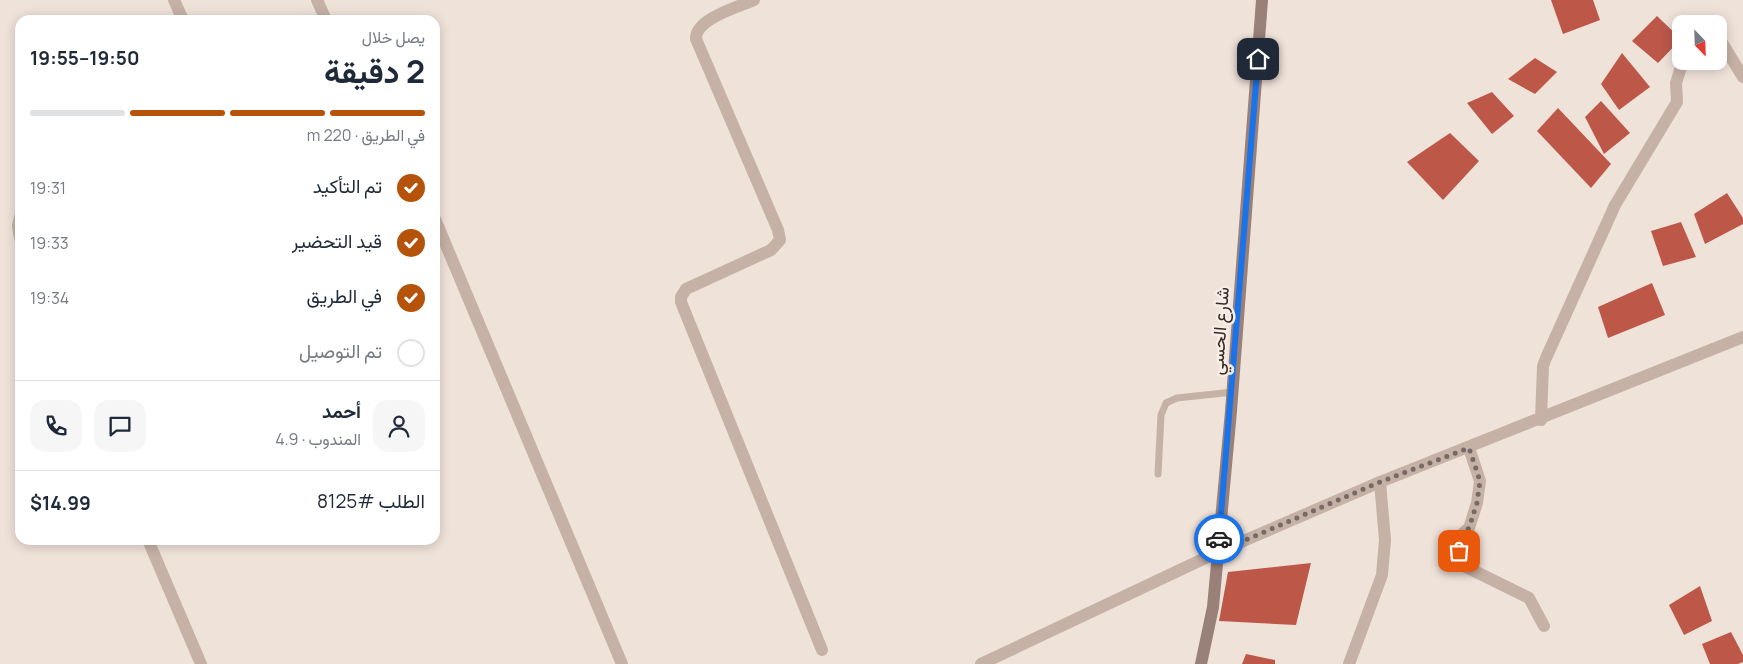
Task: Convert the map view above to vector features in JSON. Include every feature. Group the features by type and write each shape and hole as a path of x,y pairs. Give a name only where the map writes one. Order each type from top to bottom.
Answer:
{"street":[{"path":"174,0 181,15"},
{"path":"317,0 324,15"},
{"path":"754,0 705,22 697,30 696,39 778,230 780,240 771,250 686,289 681,297 681,302 822,650"},
{"name":"شارع الحسي","path":"1201,664 1213,607 1233,392 1262,0"},
{"path":"1728,53 1743,77"},
{"path":"1541,420 1543,366 1546,358 1615,204 1677,102 1676,82 1680,70"},
{"path":"440,231 622,664"},
{"path":"981,664 1218,552 1380,482 1541,420 1743,337"},
{"path":"1469,448 1480,481 1477,503 1469,528 1458,538 1460,564 1529,598 1544,626"},
{"path":"1349,664 1382,575 1385,540 1380,482"},
{"path":"150,545 201,664"}],"lane":[{"path":"1158,474 1161,415 1166,403 1177,398 1233,392"}],"building":[{"path":"1551,0 1593,0 1600,20 1563,34"},
{"path":"1657,16 1672,30 1672,48 1658,63 1632,41"},
{"path":"1622,53 1650,87 1619,110 1601,84"},
{"path":"1535,58 1557,72 1535,94 1508,79"},
{"path":"1492,92 1514,116 1492,134 1467,103"},
{"path":"1601,101 1630,133 1604,154 1585,117"},
{"path":"1558,108 1611,164 1591,188 1537,131"},
{"path":"1450,133 1479,161 1443,200 1407,162"},
{"path":"1727,193 1743,218 1743,224 1705,244 1694,214"},
{"path":"1681,222 1696,257 1663,266 1651,231"},
{"path":"1652,283 1665,315 1608,338 1598,307"},
{"path":"1311,563 1296,625 1219,621 1228,572"},
{"path":"1700,586 1712,621 1684,635 1669,605"},
{"path":"1731,632 1743,655 1743,662 1738,664 1710,664 1702,644"},
{"path":"1246,654 1275,660 1275,664 1242,664"}],"way so far":[{"path":"1219,539 1218,552 1380,482 1469,448 1480,481 1477,503 1469,528 1458,538 1459,551"}],"route":[{"path":"1219,539 1233,392 1258,59"}]}
